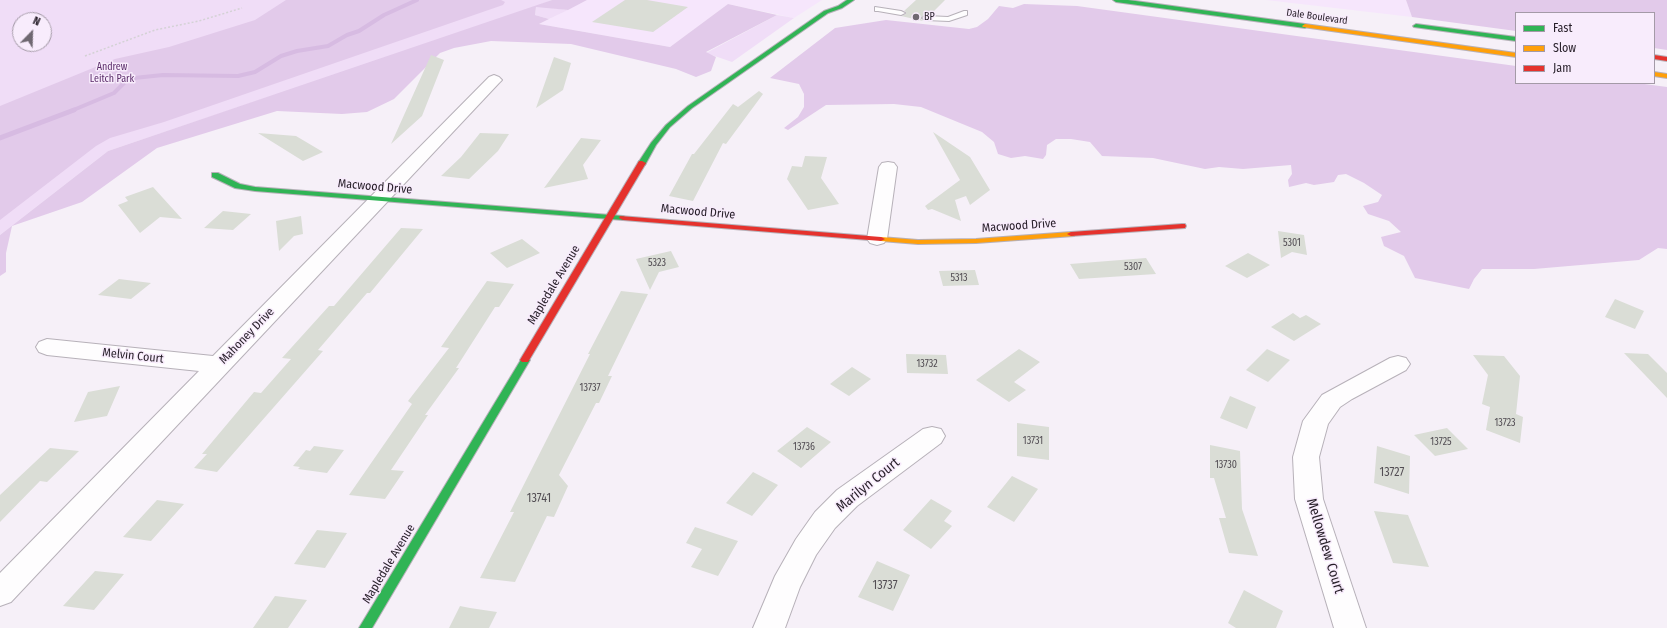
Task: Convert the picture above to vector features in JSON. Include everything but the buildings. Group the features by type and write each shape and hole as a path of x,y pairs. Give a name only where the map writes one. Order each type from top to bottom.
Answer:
{"street":[{"name":"Mapledale Avenue","path":"826,12 828,5 833,0"},
{"name":"Mapledale Avenue","path":"365,628 608,217 653,144 668,126 690,107 826,12 840,7 851,0"},
{"name":"Dale Boulevard","path":"1116,0 1515,55"},
{"path":"1406,25 1515,39"},
{"path":"1655,57 1667,59"},
{"path":"1655,74 1667,76"},
{"name":"Mahoney Drive","path":"0,593 494,80"},
{"path":"877,239 888,167"},
{"name":"Macwood Drive","path":"215,174 238,186 255,189 877,239 938,242 976,241 1182,226"},
{"name":"Melvin Court","path":"47,347 219,365"},
{"name":"Mellowdew Court","path":"1350,628 1315,521 1308,492 1306,457 1316,421 1331,401 1343,393 1398,364"},
{"name":"Marilyn Court","path":"768,628 790,578 806,547 826,520 847,498 932,436"}],"lane":[{"path":"878,9 901,13"},
{"path":"926,18 949,19 964,13"}],"path":[{"path":"85,56 155,30 199,21 242,8"}],"shaded area":[{"path":"587,0 822,0 794,18 728,4 670,47 539,24"},
{"path":"1266,0 1406,0 1412,17"}],"green space":[{"name":"Andrew Leitch Park","path":"0,0 552,0 537,6 568,10 549,19 535,15 536,7 108,151 0,235"},
{"name":"Andrew Leitch Park","path":"286,0 501,0 505,2 503,5 164,122 110,138 96,146 0,220 0,106 115,59 169,47 255,20"},
{"path":"552,0 587,0 568,10 536,7 535,15 549,19 539,24 670,47 728,4 777,15 706,52 716,57 711,71 696,77 676,69 571,44 491,41 454,48 440,53 394,99 367,112 342,114 277,111 157,148 82,202 12,226 6,253 6,272 0,276 0,235 108,151"},
{"path":"1406,0 1667,0 1667,50 1655,48 1655,12 1515,12 1515,31 1412,17"},
{"path":"1024,4 1077,6 1515,66 1515,84 1644,84 1667,87 1667,249 1658,248 1639,260 1534,269 1482,269 1474,279 1469,289 1415,278 1404,256 1384,246 1381,237 1401,232 1389,221 1368,214 1363,206 1378,202 1382,195 1364,183 1346,174 1338,175 1334,182 1314,185 1306,183 1289,187 1288,180 1292,174 1291,165 1243,169 1219,167 1205,169 1153,158 1102,156 1090,142 1071,139 1056,139 1047,145 1046,155 1043,159 1025,156 1011,158 998,154 994,142 982,132 921,107 894,104 826,105 788,130 784,128 798,117 804,107 804,94 799,84 770,78 835,28 886,20 969,29 977,27 988,19 999,6 1013,8"},
{"path":"777,15 794,18 732,62 706,53"}],"waterway":[{"path":"71,111 114,93 124,83 134,78 163,75 238,76 255,72 281,56 297,51 328,46 347,35 359,31 384,15 417,0"},
{"path":"0,138 74,110"}],"traffic: fast":[{"path":"642,163 653,144 668,126 690,107 826,12 840,7 851,0"},
{"path":"1116,0 1305,26"},
{"path":"1416,26 1515,39"},
{"path":"215,175 238,186 255,189 623,218"},
{"path":"365,628 525,360"}],"traffic: slow":[{"path":"1305,26 1515,55"},
{"path":"1655,74 1667,76"},
{"path":"881,239 918,242 976,241 1071,234"}],"traffic: jam":[{"path":"1655,57 1667,59"},
{"path":"525,360 642,163"},
{"path":"623,218 881,239"},
{"path":"1071,234 1182,226"}],"place":[{"name":"BP","path":"916,17"}]}
